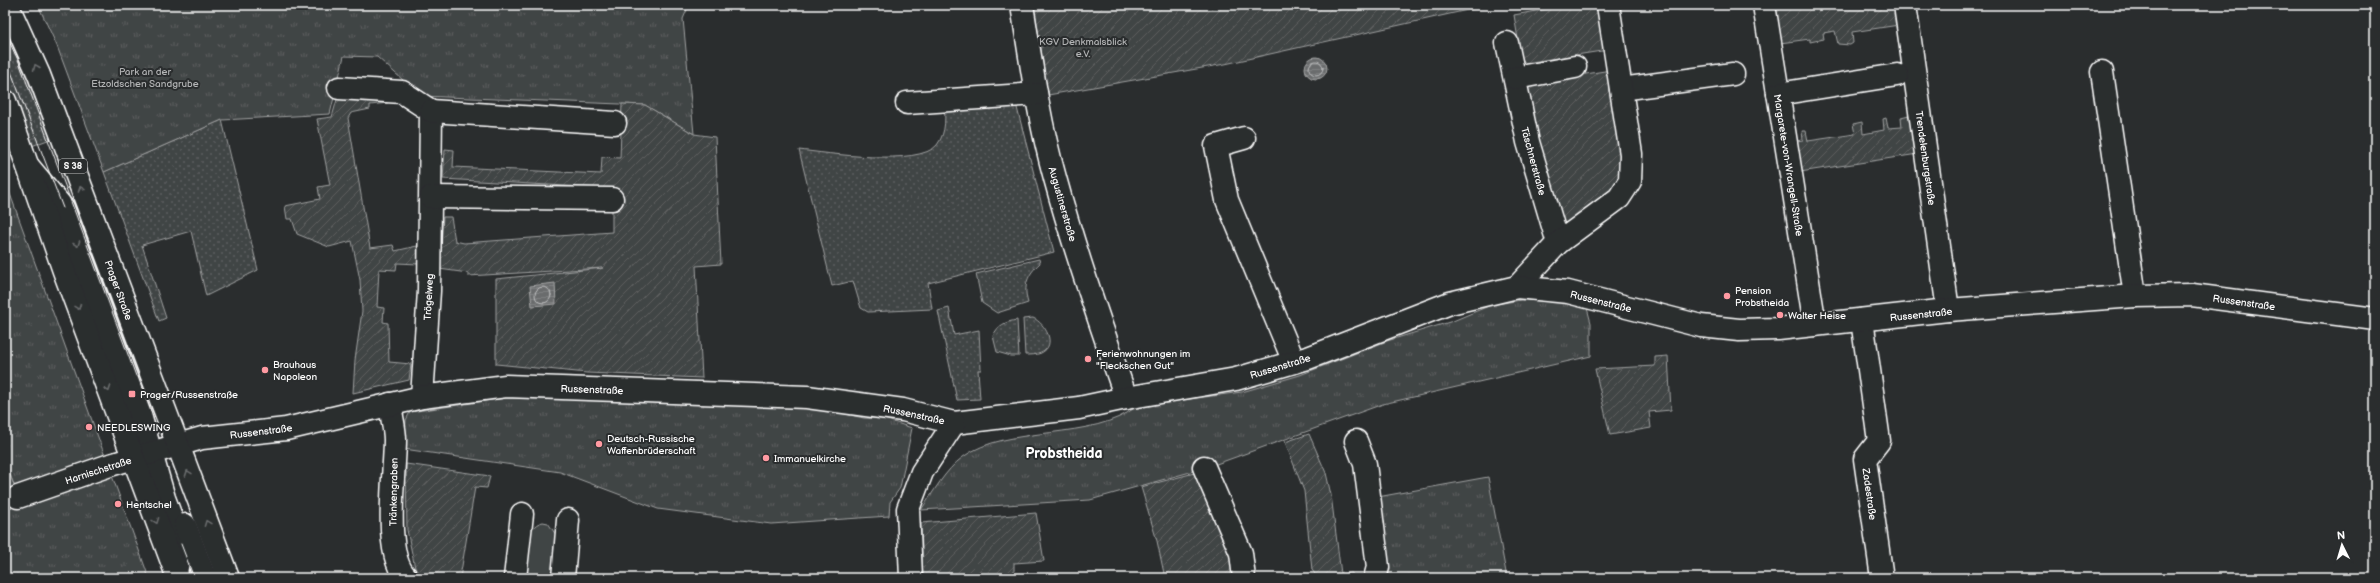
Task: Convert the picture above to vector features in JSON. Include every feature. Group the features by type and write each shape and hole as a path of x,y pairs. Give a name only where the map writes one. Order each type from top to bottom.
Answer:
{"street":[{"name":"Prager Straße","path":"6,5 39,75 134,330 177,576"},
{"name":"Augustinerstraße","path":"1022,5 1036,94 1054,177 1073,240 1126,398"},
{"path":"1517,287 1558,243 1619,198 1630,181 1631,154 1608,5"},
{"name":"Margarete-von-Wrangell-Straße","path":"1764,5 1815,325"},
{"name":"Trendelenburgstraße","path":"1905,5 1948,310"},
{"name":"Täschnerstraße","path":"1507,42 1528,142 1558,243"},
{"path":"1515,78 1575,67"},
{"path":"2102,72 2135,296"},
{"path":"1621,89 1733,74"},
{"path":"1778,94 1897,75"},
{"path":"339,88 402,92 431,111 615,123"},
{"path":"907,104 1036,94"},
{"name":"Prager Straße","path":"5,101 25,162 156,452 228,578"},
{"name":"Trögelweg","path":"422,397 429,291 431,111"},
{"path":"1244,138 1216,146 1227,200 1294,362"},
{"path":"431,196 612,199"},
{"name":"Russenstraße","path":"156,452 210,436 286,429 422,397 506,386 807,397 903,410 954,423 1079,408 1126,398 1236,379 1294,362 1450,303 1517,287 1568,292 1701,326 1739,330 1815,325 1948,310 2135,296 2192,296 2375,319"},
{"name":"Zadestraße","path":"1862,320 1879,441 1864,459 1882,578"},
{"name":"Tränkengraben","path":"390,404 395,439 392,518 393,540 397,558 407,578"},
{"path":"911,578 908,509 922,472 954,423"},
{"path":"1356,441 1365,464 1378,567 1375,578"},
{"path":"156,452 205,578"},
{"name":"Harnischstraße","path":"18,497 156,452"},
{"path":"1204,467 1241,553 1244,578"},
{"path":"515,578 522,514"},
{"path":"563,578 568,520"}],"green space":[{"name":"Park an der Etzoldschen Sandgrube","path":"38,5 689,5 683,19 694,134 645,105 421,96 377,57 344,56 330,114 222,120 104,172 57,46"},
{"name":"KGV Denkmalsblick e.V.","path":"1034,5 1490,5 1225,64 1048,95"},
{"path":"1570,5 1602,5 1608,50 1525,63 1521,57 1514,15"},
{"path":"1775,5 1896,5 1899,25 1852,32 1853,43 1850,45 1838,44 1835,31 1823,33 1824,39 1810,42 1810,39 1780,43"},
{"path":"5,21 23,60 53,138 29,147 5,72"},
{"path":"1611,70 1626,153 1621,182 1563,225 1523,84"},
{"path":"338,96 389,99 388,103 370,105 370,109 351,113 348,118 370,248 393,245 395,251 417,246 418,264 397,263 396,270 379,269 377,307 384,308 383,322 388,323 389,362 411,364 409,380 353,393 355,360 362,311 360,280 352,241 329,247 297,234 292,219 287,219 285,206 320,199 318,187 330,185 317,119 332,117"},
{"path":"1015,100 1054,252 928,283 932,309 868,312 861,308 853,281 832,286 799,150 871,157 893,157 927,152 937,145 944,129 944,101"},
{"path":"622,104 645,105 694,134 715,137 721,264 696,266 702,378 587,373 496,364 496,279 603,268 468,276 468,273 439,269 443,217 451,217 455,241 464,243 612,232 612,205 619,205 619,189 443,179 445,149 454,150 453,167 601,174 602,157 620,158"},
{"path":"1913,114 1918,154 1800,172 1796,141 1803,140 1802,131 1806,131 1808,141 1855,134 1853,124 1862,122 1863,134 1884,130 1883,119 1886,118 1888,128 1902,127 1901,117"},
{"path":"222,120 258,270 206,296 191,231 142,245 166,318 159,321 104,172"},
{"path":"5,180 149,578 5,578 5,463 14,485 5,461"},
{"path":"1039,259 1040,263 1029,276 1027,281 1026,291 1028,303 997,313 982,303 976,274"},
{"path":"1521,300 1566,302 1587,308 1591,323 1591,356 1383,404 1208,467 1090,500 921,510 951,468 963,457 981,447 1003,440 1098,425 1119,417 1137,406 1242,392 1300,375 1387,341 1453,321 1491,305"},
{"path":"949,308 954,335 979,330 981,370 978,370 980,399 957,400 938,311"},
{"path":"1033,318 1042,324 1048,334 1049,345 1041,353 1035,355 1025,355 1023,319"},
{"path":"1017,320 1019,356 1011,356 997,352 993,336 995,332 1002,325"},
{"path":"1668,356 1671,410 1649,412 1651,428 1610,435 1595,369 1655,366 1655,357"},
{"path":"506,398 798,404 864,418 884,419 912,428 900,488 890,502 889,516 771,524 658,509 560,472 404,449 406,420 410,412"},
{"path":"1309,434 1326,473 1331,495 1341,574 1352,573 1353,578 1318,578 1312,570 1304,491 1285,442"},
{"path":"406,464 490,476 487,488 475,487 460,578 417,577 407,530"},
{"path":"1202,471 1239,578 1165,578 1157,541 1141,487"},
{"path":"1488,477 1507,578 1383,578 1372,498"},
{"path":"1036,513 1044,561 1014,563 1014,578 923,578 921,523"},
{"path":"543,522 548,523 556,535 551,578 523,578 528,537 536,525"}],"water":[{"path":"1316,57 1324,60 1327,68 1324,76 1316,79 1308,76 1305,68 1308,60"},
{"path":"555,283 556,304 532,306 530,286"}],"tram line":[{"path":"5,33 19,62 136,376"},
{"path":"5,56 63,208"},
{"path":"181,544 194,578"}],"place":[{"name":"Pension Probstheida","path":"1727,296"},
{"name":"Walter Heise","path":"1780,315"},
{"name":"Ferienwohnungen im \"Fleckschen Gut\"","path":"1088,359"},
{"name":"Brauhaus Napoleon","path":"265,370"},
{"name":"Prager/Russenstraße","path":"132,394"},
{"name":"NEEDLESWING","path":"89,427"},
{"name":"Deutsch-Russische Waffenbrüderschaft","path":"599,444"},
{"name":"Immanuelkirche","path":"766,458"},
{"name":"Hentschel","path":"118,504"}],"district":[{"name":"Probstheida","path":"1064,453"}]}
